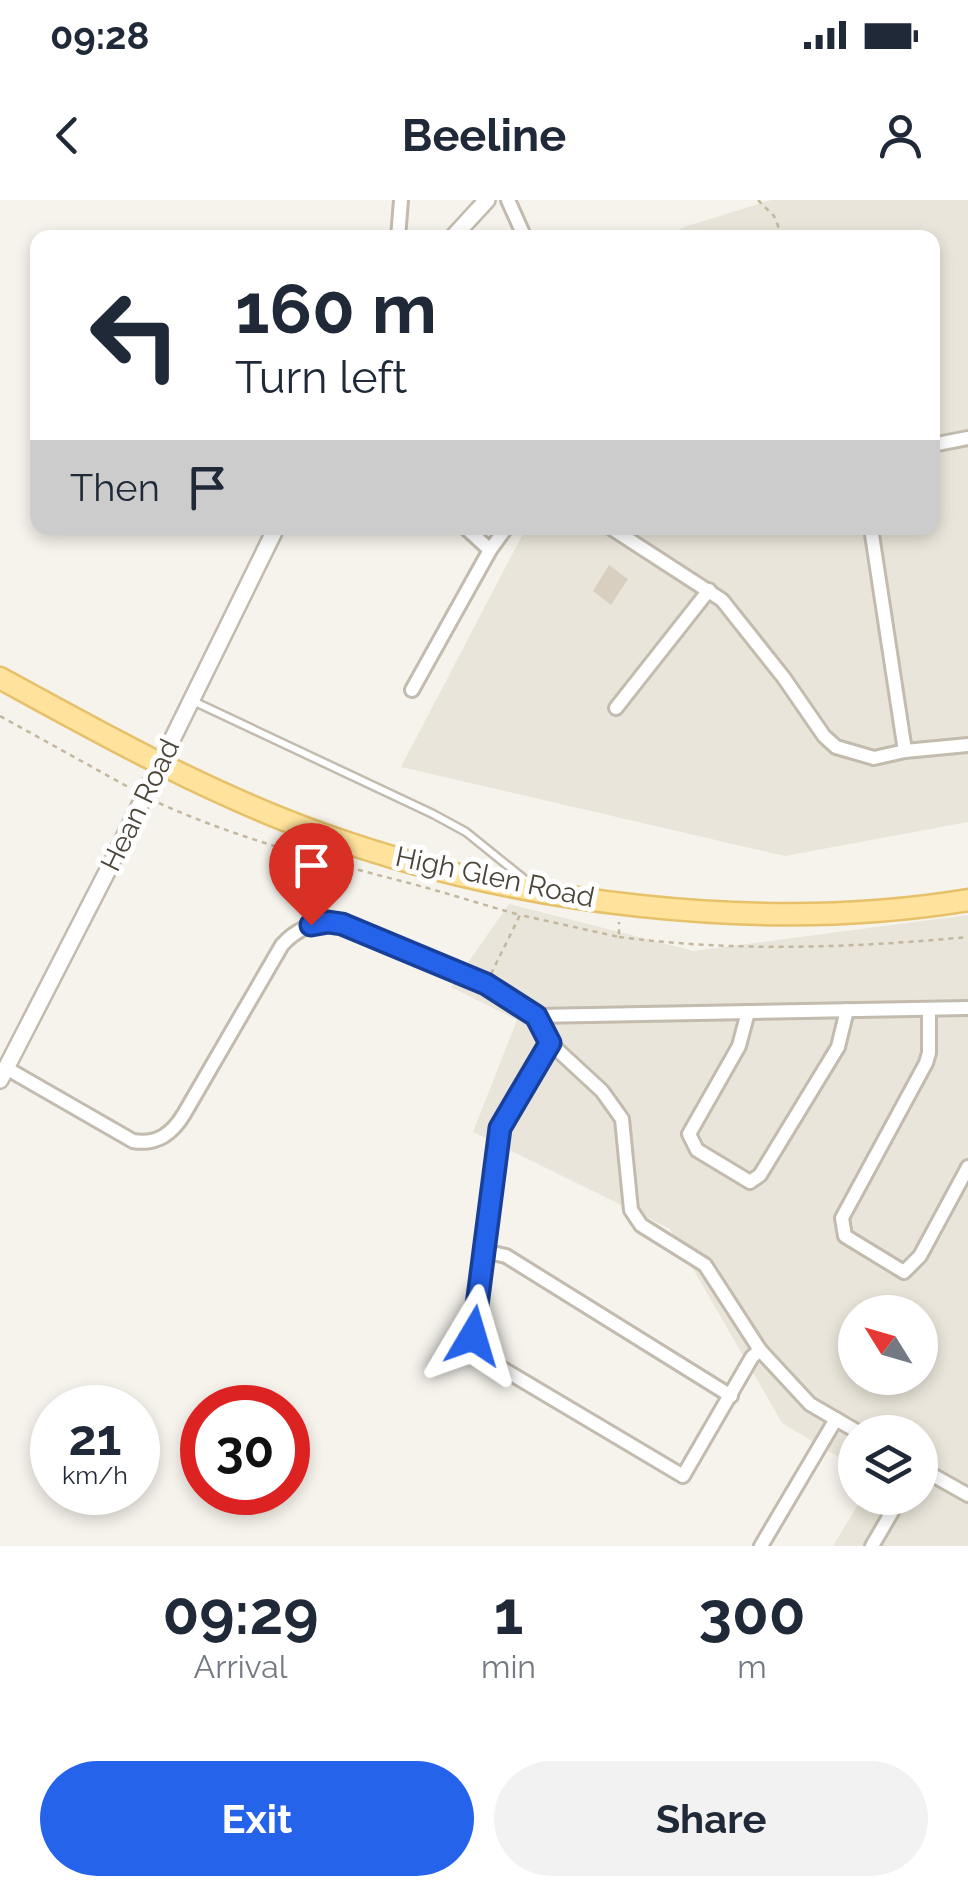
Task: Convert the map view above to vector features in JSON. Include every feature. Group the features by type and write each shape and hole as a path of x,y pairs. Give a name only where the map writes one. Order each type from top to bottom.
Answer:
{"main road":[{"name":"High Glen Road","path":"0,678 213,790 321,834 430,866 620,904 720,912 785,914 908,909 968,900"}],"street":[{"path":"399,230 401,200"},
{"path":"459,230 487,200"},
{"path":"508,200 521,230"},
{"path":"940,443 968,438"},
{"name":"Hean Road","path":"3,1074 273,535"},
{"path":"474,535 490,550"},
{"path":"412,690 501,535"},
{"path":"621,535 722,600 836,747 874,758 968,745"},
{"path":"872,535 905,751"},
{"path":"616,708 709,590"},
{"path":"3,1074 133,1141 155,1141 179,1123 282,945 294,932 328,922 342,924 486,984 536,1016 550,1043 602,1091 622,1120 631,1210 641,1226 705,1265 760,1350 810,1404 836,1419 761,1546"},
{"path":"930,1008 926,1063 842,1218 845,1236 904,1272 920,1256 968,1167"},
{"path":"536,1016 968,1008"},
{"path":"748,1012 739,1046 689,1134 697,1150 750,1182 760,1175 838,1047 847,1010"},
{"path":"550,1043 500,1128 473,1336 486,1359 683,1476 752,1357 760,1350"},
{"path":"484,1251 506,1256 730,1396"},
{"path":"938,1478 968,1495"},
{"path":"872,1546 890,1515"}],"lane":[{"path":"192,700 466,832 536,889"}],"path":[{"path":"758,200 774,216 780,230"},
{"path":"0,716 143,796 199,819 361,873 520,915 618,937 695,946 831,948 968,937"},
{"path":"618,937 620,904"},
{"path":"486,984 520,915"}],"shaded area":[{"path":"771,200 968,200 968,822 785,856 401,767 522,535 940,535 940,230 681,228"},
{"path":"509,904 694,951 968,915 968,1546 833,1546 852,1515 938,1515 938,1415 838,1415 838,1457 782,1423 670,1229 473,1132 517,1020 451,987"}],"building":[{"path":"609,565 628,579 611,605 593,591"}],"route":[{"path":"311,925 342,924 486,984 536,1016 550,1043 500,1128 473,1336"}]}
